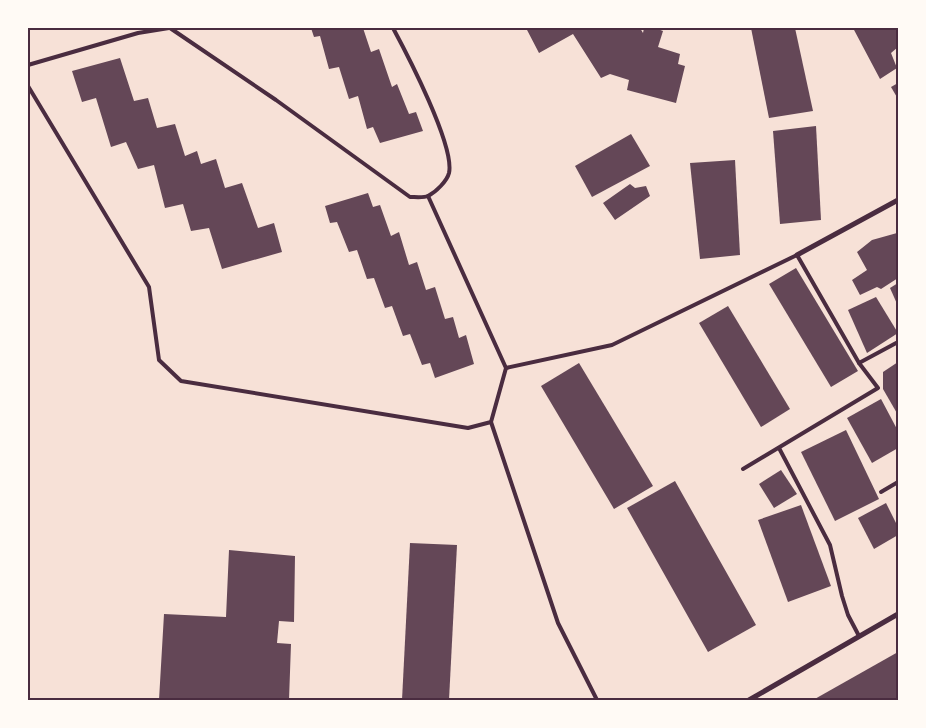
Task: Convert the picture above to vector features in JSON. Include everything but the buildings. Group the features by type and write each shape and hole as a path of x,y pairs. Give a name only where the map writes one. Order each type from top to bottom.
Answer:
{"street":[{"path":"798,255 898,200"},
{"path":"749,700 898,614"}],"lane":[{"path":"28,65 138,33 170,28 276,100 410,198 428,196 441,185 449,174 449,158 427,95 393,28"},
{"path":"28,86 149,288 159,360 181,381 468,428 491,422"},
{"path":"428,196 506,368 491,422 558,624 597,700"},
{"path":"506,368 612,345 798,255 859,363 878,388 743,469"},
{"path":"859,363 898,342"},
{"path":"779,448 830,545 848,615 860,636"},
{"path":"881,492 898,482"}]}
